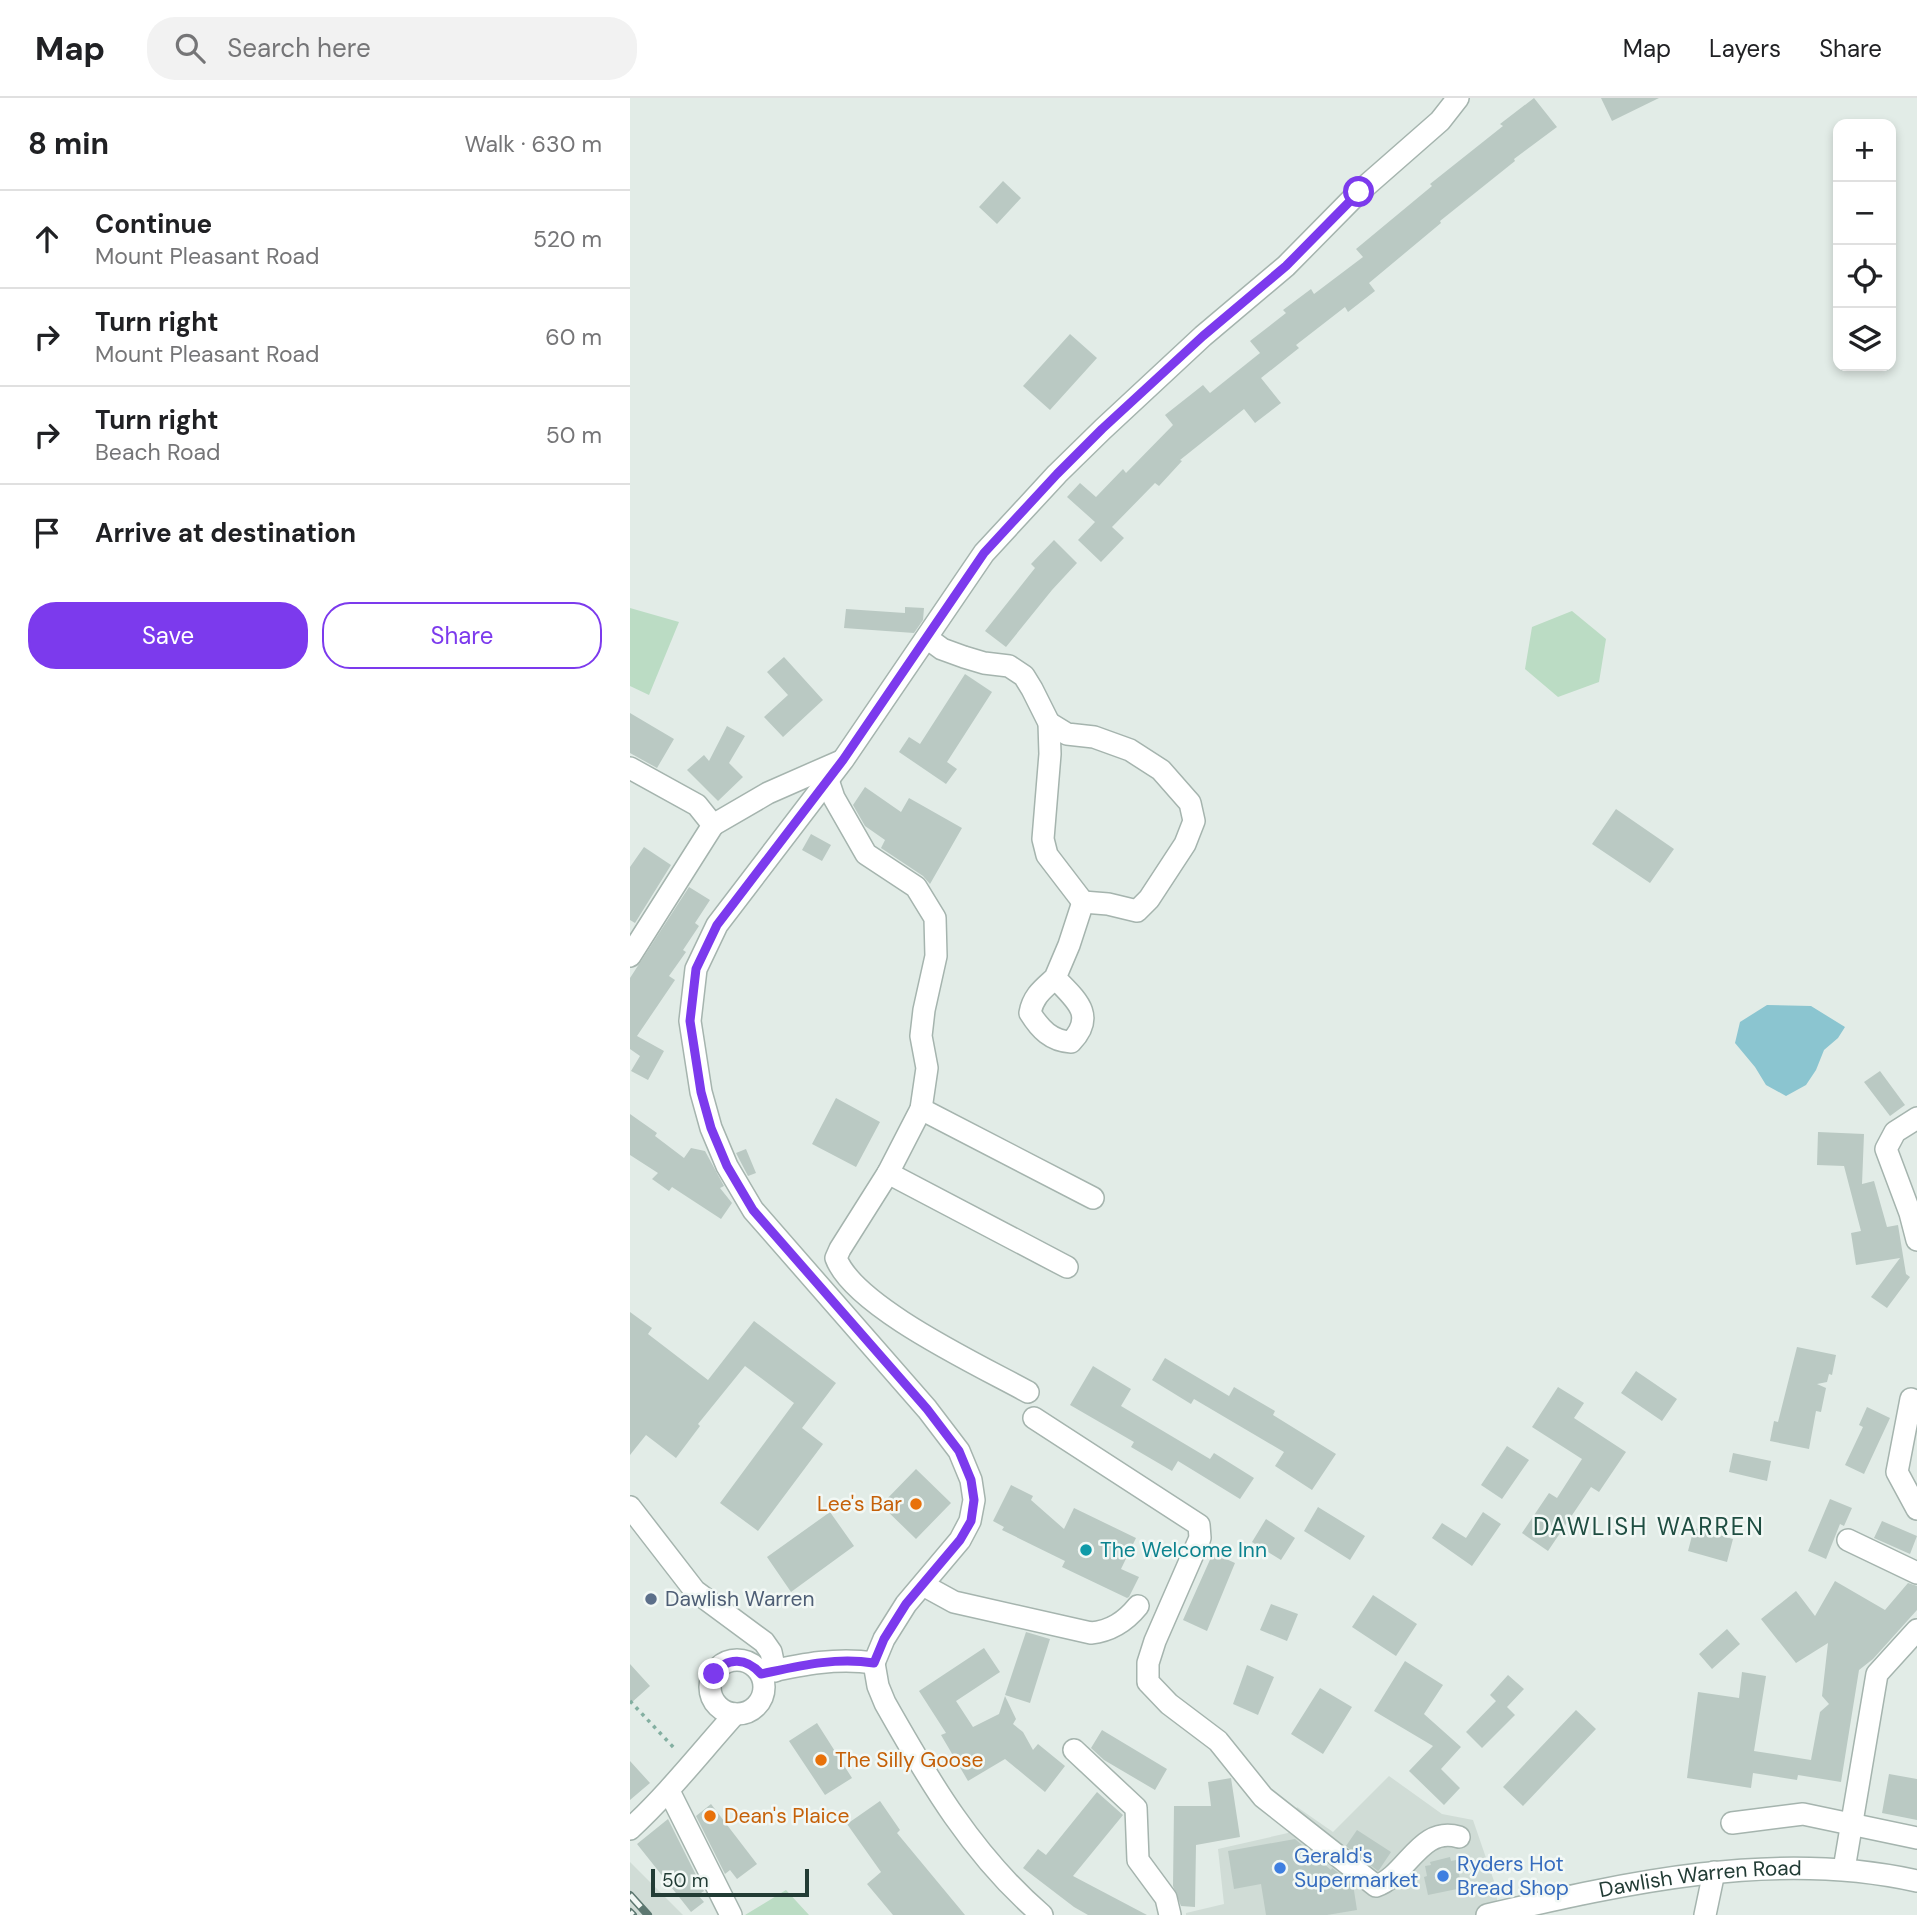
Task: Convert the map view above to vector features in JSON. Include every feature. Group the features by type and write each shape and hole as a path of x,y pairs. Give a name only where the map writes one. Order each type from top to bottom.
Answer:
{"street":[{"path":"1042,1915 1001,1878 947,1808 885,1703 878,1686 874,1663 894,1621 960,1540 971,1521 974,1500 967,1470 959,1451 927,1409 753,1210 727,1166 711,1128 701,1092 690,1021 696,969 717,925 843,760 984,553 1057,474 1203,336 1286,266 1359,192 1440,121 1458,98"},
{"path":"927,638 942,649 984,663 1009,666 1024,676 1049,723 1050,754 1043,839 1047,855 1083,902 1108,904 1137,911 1149,899 1185,844 1194,821 1190,803 1161,769 1130,750 1094,737 1066,734 1049,723"},
{"path":"630,956 713,825 768,793 843,760"},
{"path":"630,768 697,805 713,825"},
{"path":"828,780 834,798 866,854 916,887 934,918 936,956 921,1036 927,1068 921,1109 888,1173 836,1258 841,1271 894,1318 1028,1392"},
{"path":"1055,978 1083,902"},
{"path":"921,1109 1093,1198"},
{"path":"1917,1118 1895,1132 1886,1149 1917,1240"},
{"path":"888,1173 1067,1267"},
{"path":"1911,1399 1897,1472 1917,1509"},
{"path":"1034,1418 1199,1525 1200,1538 1155,1641 1148,1663 1148,1682 1169,1704 1218,1741 1263,1797 1377,1886 1389,1882 1417,1850 1432,1838 1450,1834 1459,1837"},
{"path":"630,1507 695,1591 764,1643 771,1652 768,1672 764,1692 760,1702 745,1713 735,1714 721,1709 711,1694 711,1683 714,1674 727,1663 747,1662 768,1672 826,1661 850,1659 874,1663"},
{"path":"1848,1540 1917,1573"},
{"path":"923,1585 954,1602 1091,1633 1119,1625 1138,1606"},
{"path":"1844,1869 1877,1674 1917,1630"},
{"path":"630,1829 669,1791 689,1764 735,1714"},
{"path":"1074,1750 1136,1808 1138,1860 1166,1898 1170,1915"},
{"path":"669,1791 730,1915"},
{"path":"1732,1823 1803,1814 1917,1838"},
{"name":"Dawlish Warren Road","path":"1487,1915 1513,1912 1636,1883 1714,1871 1844,1869 1917,1881"},
{"path":"1705,1915 1714,1871"}],"path":[{"path":"630,1701 689,1764"}],"shaded area":[{"path":"1389,1776 1442,1814 1473,1820 1495,1884 1499,1915 1186,1915 1224,1904 1218,1849 1288,1833 1297,1807 1333,1832"},
{"path":"630,1862 683,1915 630,1915"}],"green space":[{"path":"630,608 679,622 649,695 630,686"},
{"path":"1572,611 1606,639 1599,682 1558,697 1525,669 1532,627"},
{"path":"786,1890 809,1915 745,1915"}],"water":[{"path":"1767,1005 1811,1006 1845,1027 1838,1038 1824,1050 1806,1085 1786,1096 1766,1085 1735,1043 1740,1022"}],"building":[{"path":"1534,98 1557,127 1514,159 1515,161 1369,283 1375,291 1348,312 1345,307 1296,345 1299,348 1261,378 1281,403 1255,423 1244,409 1180,460 1182,461 1159,486 1155,483 1112,527 1124,538 1101,562 1078,540 1095,522 1067,497 1080,483 1096,497 1123,469 1126,473 1173,425 1165,415 1203,385 1210,393 1260,353 1250,341 1286,313 1283,310 1311,289 1314,294 1363,257 1356,249 1432,186 1430,184 1503,126 1500,124"},
{"path":"1601,98 1659,98 1612,121"},
{"path":"1003,181 1021,198 997,224 979,207"},
{"path":"1070,334 1097,358 1050,410 1023,386"},
{"path":"1054,540 1077,563 1006,647 985,631 1035,568 1031,564"},
{"path":"905,607 924,608 923,620 914,633 844,628 846,609 905,613"},
{"path":"784,657 823,700 783,737 764,717 788,695 767,672"},
{"path":"965,674 992,692 947,762 957,769 946,784 899,752 909,737 920,744"},
{"path":"630,713 674,739 657,768 630,753"},
{"path":"727,726 745,736 729,763 743,777 718,801 687,770 704,755 709,761"},
{"path":"865,787 901,812 909,798 962,828 930,884 923,876 881,848 885,840 865,826 853,805"},
{"path":"1616,809 1674,849 1650,883 1592,844"},
{"path":"811,834 831,845 822,861 802,850"},
{"path":"644,847 671,865 635,923 630,920 630,867"},
{"path":"689,887 710,900 695,923 699,926 683,950 686,952 669,976 675,980 637,1036 664,1051 648,1080 631,1071 640,1056 630,1049 630,978"},
{"path":"1880,1071 1905,1105 1890,1116 1864,1082"},
{"path":"836,1098 880,1122 856,1167 812,1144"},
{"path":"630,1114 657,1133 655,1136 684,1158 691,1148 705,1151 724,1186 720,1188 732,1203 721,1219 672,1187 669,1191 652,1179 658,1173 630,1155"},
{"path":"1818,1132 1864,1134 1862,1184 1874,1181 1887,1227 1898,1225 1906,1274 1910,1277 1887,1308 1871,1297 1900,1258 1856,1265 1851,1233 1861,1231 1844,1166 1817,1165"},
{"path":"746,1149 756,1173 748,1176 736,1153"},
{"path":"630,1312 652,1328 648,1334 708,1380 754,1321 836,1383 802,1428 823,1444 758,1531 720,1503 794,1403 745,1366 698,1424 700,1426 676,1458 646,1435 630,1455"},
{"path":"1797,1347 1836,1355 1832,1375 1829,1374 1827,1382 1817,1384 1826,1388 1821,1412 1816,1411 1809,1449 1770,1441 1774,1421 1778,1422"},
{"path":"1165,1358 1229,1396 1234,1387 1275,1411 1273,1415 1336,1454 1312,1490 1275,1466 1284,1452 1194,1399 1191,1404 1152,1380"},
{"path":"1093,1366 1131,1389 1121,1406 1210,1459 1214,1453 1254,1478 1240,1499 1178,1461 1172,1471 1131,1447 1134,1442 1070,1405"},
{"path":"1636,1371 1677,1399 1662,1421 1621,1393"},
{"path":"1558,1387 1584,1403 1574,1418 1626,1452 1599,1492 1591,1487 1548,1551 1522,1533 1549,1493 1557,1498 1582,1459 1532,1427"},
{"path":"1867,1407 1890,1418 1864,1474 1845,1465 1863,1427 1859,1425"},
{"path":"1507,1446 1529,1460 1502,1499 1481,1485"},
{"path":"1733,1453 1771,1461 1767,1481 1729,1472"},
{"name":"Lee's Bar","path":"916,1469 951,1503 916,1539 881,1505"},
{"name":"The Welcome Inn","path":"1011,1485 1033,1496 1031,1500 1064,1529 1074,1508 1136,1538 1121,1569 1139,1577 1129,1597 1062,1567 1065,1561 1002,1530 1004,1527 993,1521"},
{"path":"1830,1499 1852,1508 1844,1526 1840,1524 1826,1559 1808,1551"},
{"path":"1318,1507 1365,1536 1350,1560 1304,1531"},
{"path":"830,1512 854,1546 791,1592 767,1557"},
{"path":"1483,1512 1501,1524 1472,1566 1432,1538 1442,1523 1466,1538"},
{"path":"1266,1519 1295,1538 1281,1560 1252,1542"},
{"path":"1882,1521 1917,1536 1910,1554 1874,1538"},
{"path":"1694,1528 1733,1539 1727,1562 1688,1551"},
{"path":"1213,1553 1235,1563 1207,1631 1183,1620"},
{"path":"1835,1581 1885,1610 1908,1583 1917,1586 1917,1610 1873,1659 1859,1670 1841,1782 1798,1775 1797,1780 1753,1773 1751,1788 1687,1778 1698,1692 1739,1698 1742,1672 1766,1676 1754,1751 1811,1760 1820,1712 1829,1704 1822,1696 1828,1643 1796,1663 1761,1619 1796,1591 1815,1616"},
{"path":"1373,1595 1417,1624 1396,1656 1352,1627"},
{"path":"1271,1604 1298,1614 1287,1641 1260,1630"},
{"path":"1727,1629 1740,1644 1712,1669 1699,1654"},
{"path":"1026,1632 1050,1639 1030,1703 1005,1695"},
{"path":"984,1648 1000,1672 956,1701 973,1727 999,1714 1005,1696 1016,1719 1013,1724 1023,1732 1033,1750 1038,1744 1065,1766 1045,1792 1005,1759 968,1781 941,1735 946,1733 919,1691"},
{"path":"1405,1661 1443,1685 1424,1714 1461,1747 1441,1769 1460,1788 1444,1805 1409,1771 1433,1746 1374,1711"},
{"path":"630,1664 650,1686 630,1704"},
{"path":"1247,1665 1274,1677 1258,1715 1233,1704"},
{"path":"1508,1675 1524,1689 1507,1707 1515,1715 1482,1748 1466,1732 1496,1701 1490,1695"},
{"path":"1320,1688 1352,1707 1323,1754 1291,1734"},
{"path":"1576,1710 1596,1729 1523,1806 1503,1787"},
{"name":"The Silly Goose","path":"817,1723 852,1778 825,1795 789,1741"},
{"path":"1102,1730 1167,1769 1155,1790 1104,1760 1091,1748"},
{"path":"630,1761 650,1783 630,1800"},
{"path":"1889,1774 1917,1779 1917,1820 1882,1813"},
{"path":"1231,1778 1240,1837 1196,1845 1195,1907 1181,1906 1173,1886 1174,1806 1211,1806 1208,1782"},
{"path":"1097,1792 1123,1815 1073,1876 1147,1915 1088,1915 1023,1868 1038,1849 1046,1855"},
{"path":"880,1801 900,1830 897,1833 965,1915 893,1915 867,1884 881,1872 847,1824"},
{"path":"711,1804 757,1864 737,1879 730,1870 725,1874 696,1816"},
{"path":"668,1819 704,1891 698,1895 704,1902 691,1912 637,1844"},
{"path":"1357,1830 1391,1852 1378,1871 1346,1846"},
{"name":"Gerald's Supermarket","path":"1295,1839 1331,1870 1332,1868 1353,1884 1357,1910 1327,1915 1266,1915 1261,1884 1234,1889 1228,1851"},
{"name":"Ryders Hot Bread Shop","path":"1450,1857 1451,1861 1456,1860 1462,1888 1428,1895 1424,1877 1427,1876 1425,1866"}],"railway":[{"path":"630,1895 648,1915"},
{"path":"630,1912 633,1915"}],"place":[{"name":"Lee's Bar","path":"916,1504"},
{"name":"The Welcome Inn","path":"1086,1550"},
{"name":"Dawlish Warren","path":"651,1599"},
{"name":"The Silly Goose","path":"821,1760"},
{"name":"Dean's Plaice","path":"710,1816"},
{"name":"Gerald's Supermarket","path":"1280,1868"},
{"name":"Ryders Hot Bread Shop","path":"1443,1876"}],"district":[{"name":"DAWLISH WARREN","path":"1649,1526"}],"route":[{"path":"714,1674 727,1663 736,1661 747,1662 761,1674 826,1661 850,1659 874,1663 894,1621 960,1540 971,1521 974,1500 971,1480 959,1451 927,1409 753,1210 727,1166 711,1128 701,1092 690,1021 696,969 717,925 843,760 984,553 1102,429 1203,336 1286,266 1359,192"}]}
